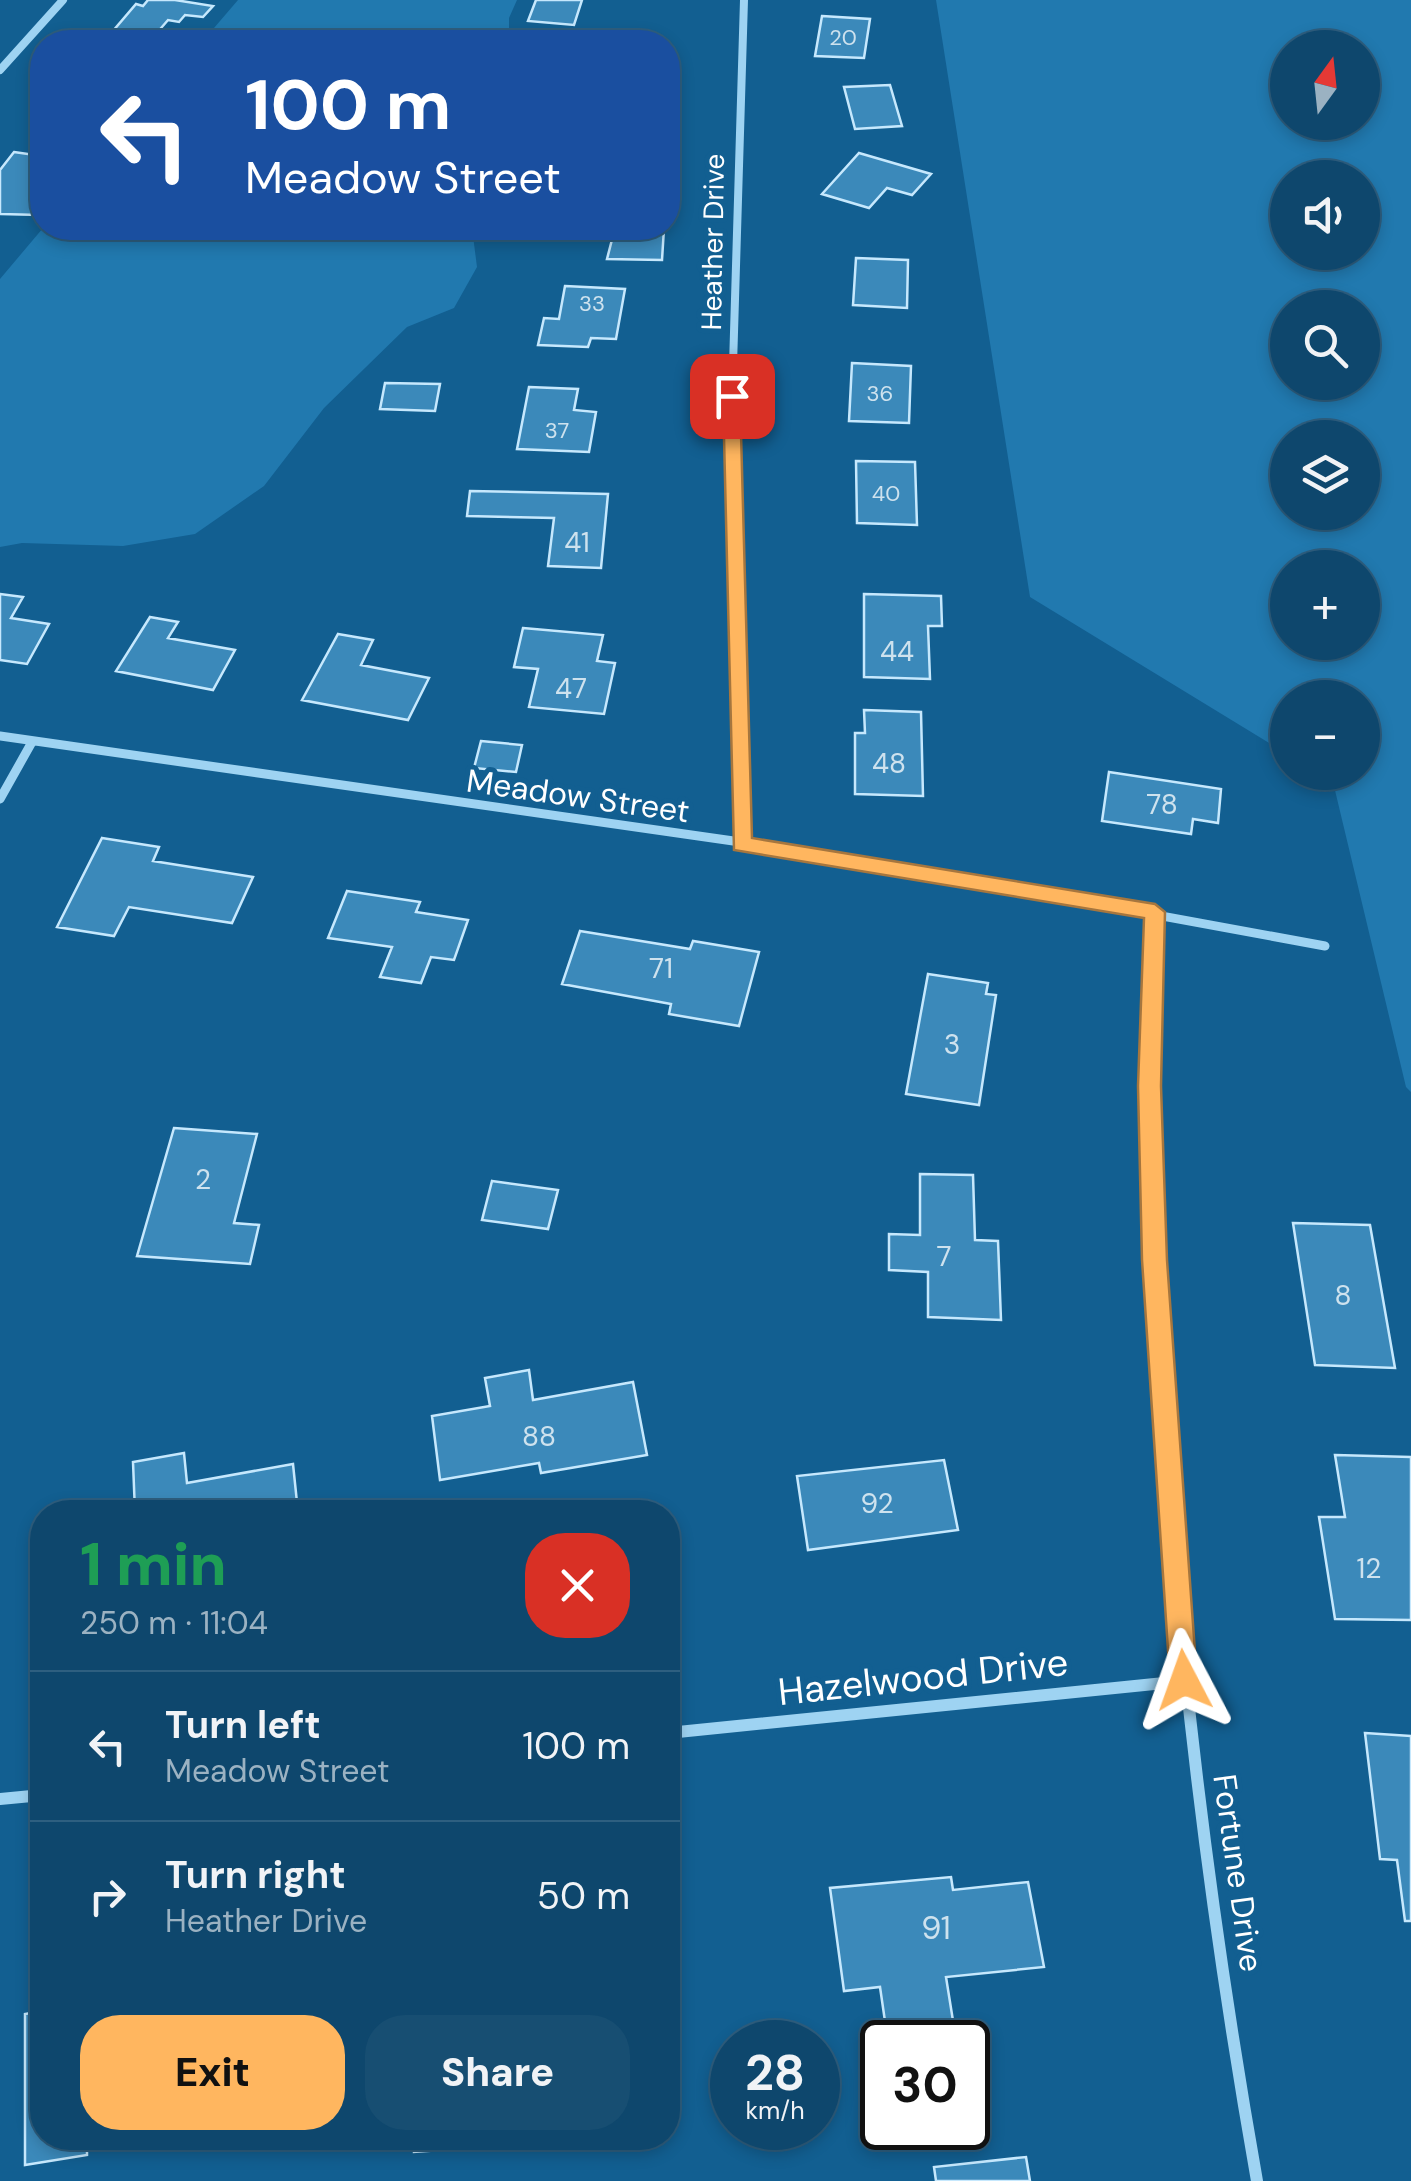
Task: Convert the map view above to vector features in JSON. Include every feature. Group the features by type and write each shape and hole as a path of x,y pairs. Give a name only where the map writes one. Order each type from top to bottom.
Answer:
{"street":[{"path":"36,30 63,0"},
{"name":"Heather Drive","path":"742,844 731,432 744,0"},
{"path":"0,70 30,37"},
{"name":"Meadow Street","path":"0,736 824,854 1325,946"},
{"path":"0,800 32,742"},
{"name":"Fortune Drive","path":"1155,912 1149,1086 1154,1260 1184,1680 1239,2086 1257,2181"},
{"name":"Hazelwood Drive","path":"680,1732 1184,1680"},
{"path":"0,1799 30,1796"}],"shaded area":[{"path":"238,0 517,0 509,18 509,30 212,30"},
{"path":"936,0 1411,0 1411,1092 1406,1087 1335,790 1380,790 1380,680 1270,680 1270,744 1030,597"},
{"path":"33,240 474,240 477,267 454,308 407,327 324,408 264,486 195,534 123,546 22,543 0,547 0,279"}],"building":[{"path":"148,0 175,0 213,6 203,17 185,15 179,22 168,20 159,30 114,30 136,4 143,6"},
{"path":"536,0 582,0 574,25 528,21"},
{"path":"822,16 870,19 864,58 815,56"},
{"path":"890,85 902,126 855,129 844,87"},
{"path":"14,152 30,154 30,215 0,214 0,170"},
{"path":"859,153 931,174 912,195 887,188 869,208 822,194"},
{"path":"612,240 663,240 662,260 607,259"},
{"path":"856,258 908,260 907,308 853,305"},
{"path":"565,286 625,289 616,339 591,338 588,347 538,345 544,318 559,319"},
{"path":"852,363 911,366 909,423 849,421"},
{"path":"385,383 440,384 435,411 380,409"},
{"path":"529,387 578,389 574,410 596,412 589,452 517,449"},
{"path":"856,461 915,462 917,525 857,523"},
{"path":"470,491 608,494 601,568 548,566 554,518 467,516"},
{"path":"0,594 23,597 11,618 49,624 27,664 0,660"},
{"path":"864,594 941,596 942,626 928,626 930,679 864,677"},
{"path":"150,617 178,622 168,638 235,650 213,690 116,671"},
{"path":"523,628 603,635 597,661 615,663 604,714 529,707 538,669 514,667"},
{"path":"338,634 373,640 361,665 429,678 408,720 302,700"},
{"path":"864,710 921,712 923,796 855,794 855,733 865,733"},
{"path":"481,741 522,745 516,772 474,768"},
{"path":"1109,772 1221,789 1218,823 1193,819 1191,834 1102,821"},
{"path":"102,838 159,847 153,861 253,877 232,923 129,907 114,936 57,927"},
{"path":"347,891 420,902 416,912 468,920 454,960 431,957 421,983 380,977 392,947 328,938"},
{"path":"580,931 690,949 693,941 759,952 739,1026 669,1014 671,1004 562,984"},
{"path":"928,974 988,983 986,994 996,995 979,1105 906,1094"},
{"path":"174,1128 257,1134 234,1223 259,1225 250,1264 137,1256"},
{"path":"920,1174 973,1175 975,1240 998,1241 1001,1320 928,1317 928,1272 889,1270 889,1234 920,1235"},
{"path":"492,1181 558,1190 548,1229 482,1220"},
{"path":"1293,1223 1370,1225 1395,1368 1315,1365"},
{"path":"529,1370 533,1400 633,1382 647,1455 541,1473 539,1463 440,1480 432,1416 490,1406 485,1378"},
{"path":"184,1453 187,1483 293,1464 297,1500 135,1500 133,1462"},
{"path":"1335,1455 1411,1457 1411,1620 1335,1619 1319,1517 1345,1517"},
{"path":"944,1460 958,1530 808,1550 797,1476"},
{"path":"1365,1733 1411,1736 1411,1921 1405,1921 1397,1860 1380,1859"},
{"path":"951,1877 953,1890 1028,1882 1044,1967 946,1977 953,2020 885,2020 880,1987 844,1991 830,1888"},
{"path":"30,2013 30,2150 87,2150 87,2155 25,2165 25,2014"},
{"path":"1026,2157 1030,2181 936,2181 934,2167"}],"route":[{"path":"732,396 742,844 824,854 1155,912 1149,1086 1154,1260 1184,1680"}]}
